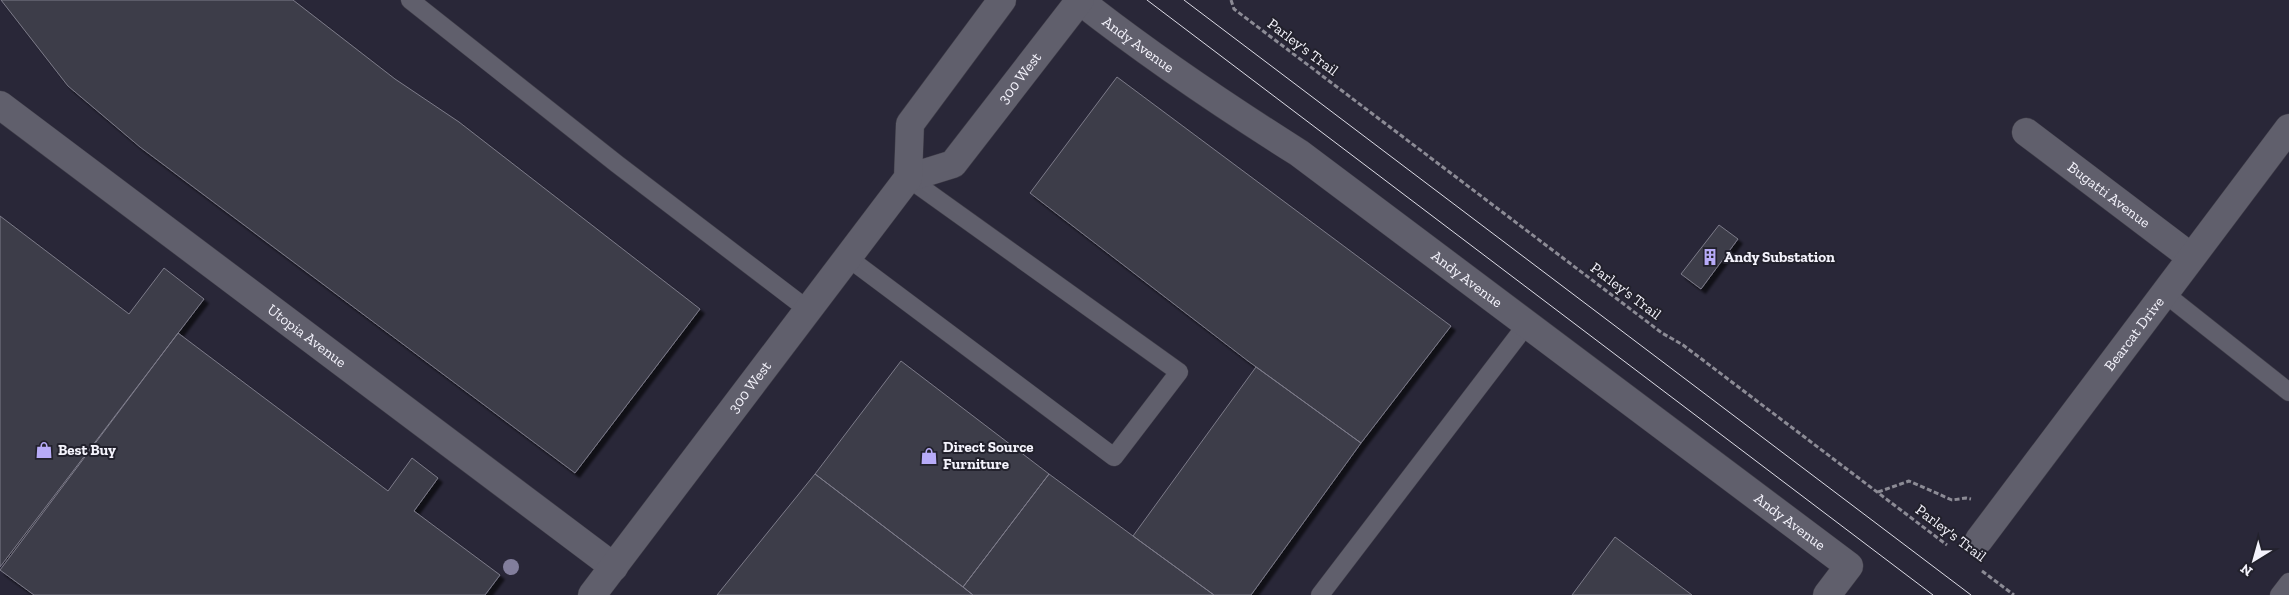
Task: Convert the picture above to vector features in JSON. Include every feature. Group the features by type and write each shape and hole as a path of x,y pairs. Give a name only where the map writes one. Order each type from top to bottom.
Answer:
{"street":[{"path":"908,178 910,124 1002,0"},
{"name":"300 West","path":"592,595 908,178 954,164 1080,0"},
{"name":"Andy Avenue","path":"1080,0 1126,37 1223,105 1299,152 1849,566 1827,595"},
{"name":"Utopia Avenue","path":"0,105 614,567"},
{"name":"Bearcat Drive","path":"1979,540 2289,128"},
{"name":"Bugatti Avenue","path":"2026,132 2191,257"}],"lane":[{"path":"410,0 617,164 808,309"},
{"path":"847,257 1114,457 1179,372 908,178"},
{"path":"2164,293 2289,392"},
{"path":"1320,595 1528,324"},
{"path":"2279,595 2289,582"}],"path":[{"name":"Parley's Trail","path":"1231,0 1234,9 1654,327 1683,345 1953,549"},
{"path":"1878,492 1910,481 1952,500 1966,498 2003,508"},
{"name":"Parley's Trail","path":"1976,566 2014,595"}],"shaded area":[{"path":"0,0 2289,0 2289,595 0,595"}],"building":[{"path":"1,0 293,0 395,79 459,122 700,309 575,473 140,147 68,86"},
{"path":"1117,77 1451,326 1361,443 1248,361 1030,193"},
{"name":"Best Buy","path":"0,216 129,314 164,268 204,299 0,567"},
{"name":"Andy Substation","path":"1719,225 1738,239 1701,289 1681,274"},
{"path":"178,333 388,491 412,458 438,478 414,511 500,575 485,595 34,595 0,570"},
{"path":"901,361 1049,474 963,587 815,474"},
{"path":"1256,367 1361,443 1251,595 1214,595 1133,536"},
{"path":"815,474 963,587 973,595 717,595"},
{"path":"1049,474 1214,595 973,595 963,587"},
{"path":"1615,537 1692,595 1572,595"}],"tram line":[{"path":"1147,0 1933,595"},
{"path":"1184,0 1971,595"}],"place":[{"name":"Andy Substation","path":"1710,257"},
{"name":"Best Buy","path":"44,450"},
{"name":"Direct Source Furniture","path":"929,456"}]}
